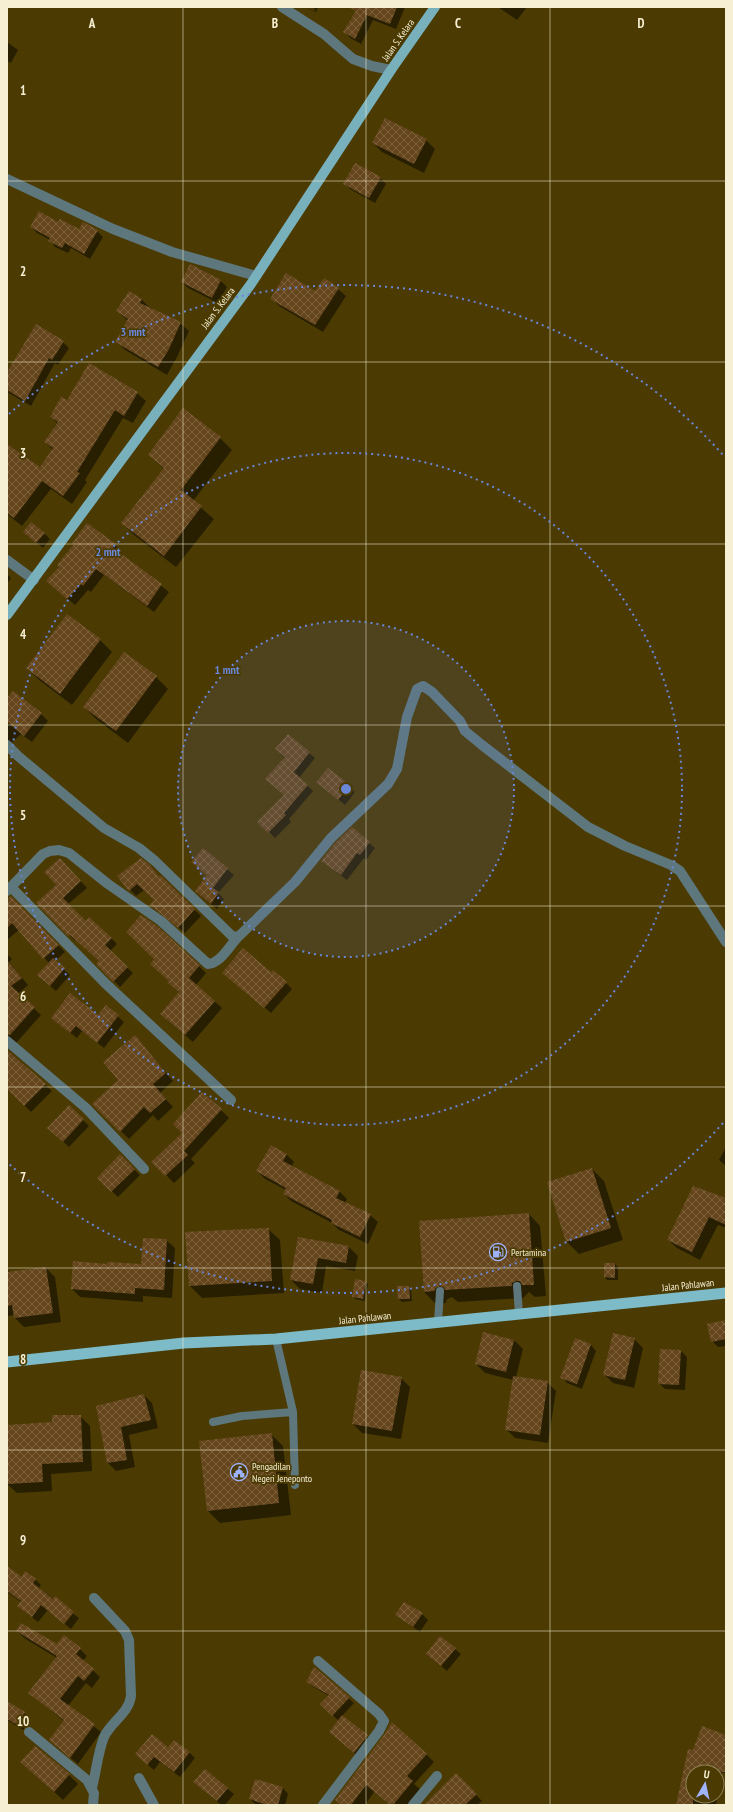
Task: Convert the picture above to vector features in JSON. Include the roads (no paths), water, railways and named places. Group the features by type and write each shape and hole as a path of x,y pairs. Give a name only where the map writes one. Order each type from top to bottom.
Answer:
{"highway":[{"name":"Jalan Pahlawan","path":"7,1362 184,1343 276,1339 726,1293"}],"main road":[{"name":"Jalan S. Kelara","path":"7,616 256,276 391,70 435,7"}],"street":[{"path":"282,7 324,34 353,59 372,66 391,70"},
{"path":"7,179 113,229 172,252 256,276"},
{"path":"7,560 34,580"},
{"path":"231,1100 106,984 9,889 43,854 50,851 60,850 69,853 108,884 161,921 208,964 212,964 222,956 238,937 295,882 331,838 388,784 397,769 407,717 414,696 417,689 423,686 432,692 460,722 465,731 482,746 588,827 625,846 671,864 680,871 726,942"},
{"path":"7,745 18,756 104,828 139,848 155,861 232,936 238,937"},
{"path":"7,1041 86,1108 144,1169"},
{"path":"94,1598 125,1630 129,1640 131,1696 130,1703 112,1724 104,1737 92,1788 94,1805"},
{"path":"318,1661 379,1714 384,1721 379,1731 323,1805"},
{"path":"29,1732 87,1780 92,1788"},
{"path":"413,1805 437,1776"},
{"path":"139,1778 154,1805"}],"lane":[{"path":"517,1286 519,1314"},
{"path":"438,1322 440,1291"},
{"path":"276,1339 293,1412 294,1485"},
{"path":"213,1422 242,1416 293,1412"}],"place":[{"name":"Pertamina","path":"498,1252"},
{"name":"Pengadilan Negeri Jeneponto","path":"239,1472"}]}
